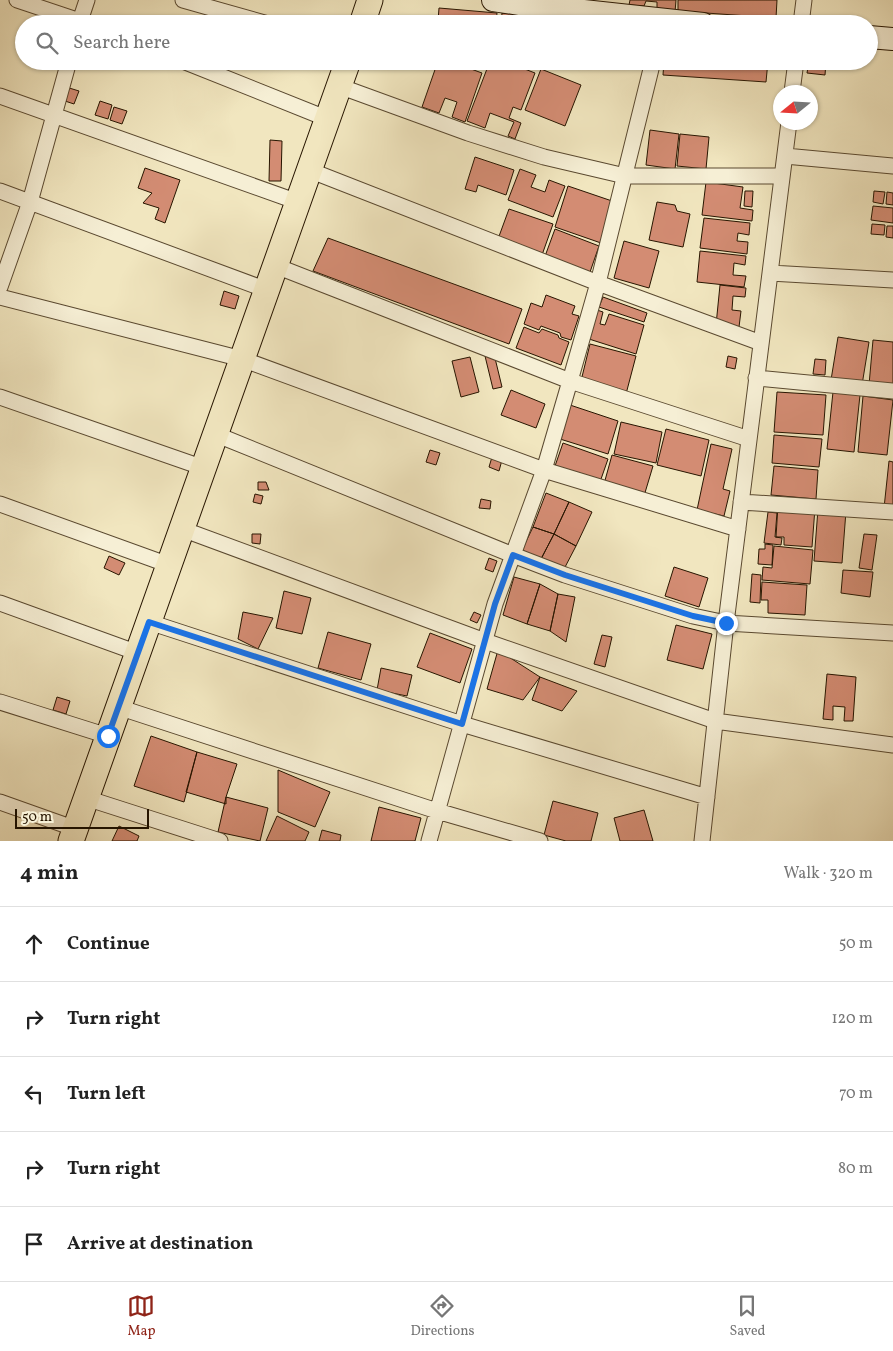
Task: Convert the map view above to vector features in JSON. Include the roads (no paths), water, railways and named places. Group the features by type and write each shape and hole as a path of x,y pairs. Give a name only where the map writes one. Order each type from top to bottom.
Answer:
{"main road":[{"path":"365,15 370,0"},
{"path":"74,835 345,70"}],"street":[{"path":"17,0 60,15"},
{"path":"84,15 87,0"},
{"path":"183,0 215,4 244,15"},
{"path":"493,0 616,7 641,15"},
{"path":"802,15 804,0"},
{"path":"878,38 893,39"},
{"path":"0,287 30,202 66,70"},
{"path":"206,70 328,119"},
{"path":"429,841 495,604 544,470 570,381 598,283 651,70"},
{"path":"793,85 795,70"},
{"path":"339,86 544,157 625,176 782,176"},
{"path":"0,96 298,202"},
{"path":"702,841 726,623 788,130"},
{"path":"785,156 893,166"},
{"path":"309,170 598,283 761,343"},
{"path":"0,191 267,290"},
{"path":"276,266 570,381 749,439"},
{"path":"770,272 893,280"},
{"path":"0,297 242,359 544,470 738,529"},
{"path":"756,378 893,391"},
{"path":"0,397 204,468"},
{"path":"215,434 565,575 693,616 726,623 893,633"},
{"path":"741,502 893,512"},
{"path":"0,504 169,565"},
{"path":"182,529 485,641 715,721 893,745"},
{"path":"0,603 138,653"},
{"path":"149,622 462,724 707,797"},
{"path":"0,702 108,736"},
{"path":"118,707 437,812 540,841"},
{"path":"86,798 220,841"},
{"path":"0,802 74,835"}]}
